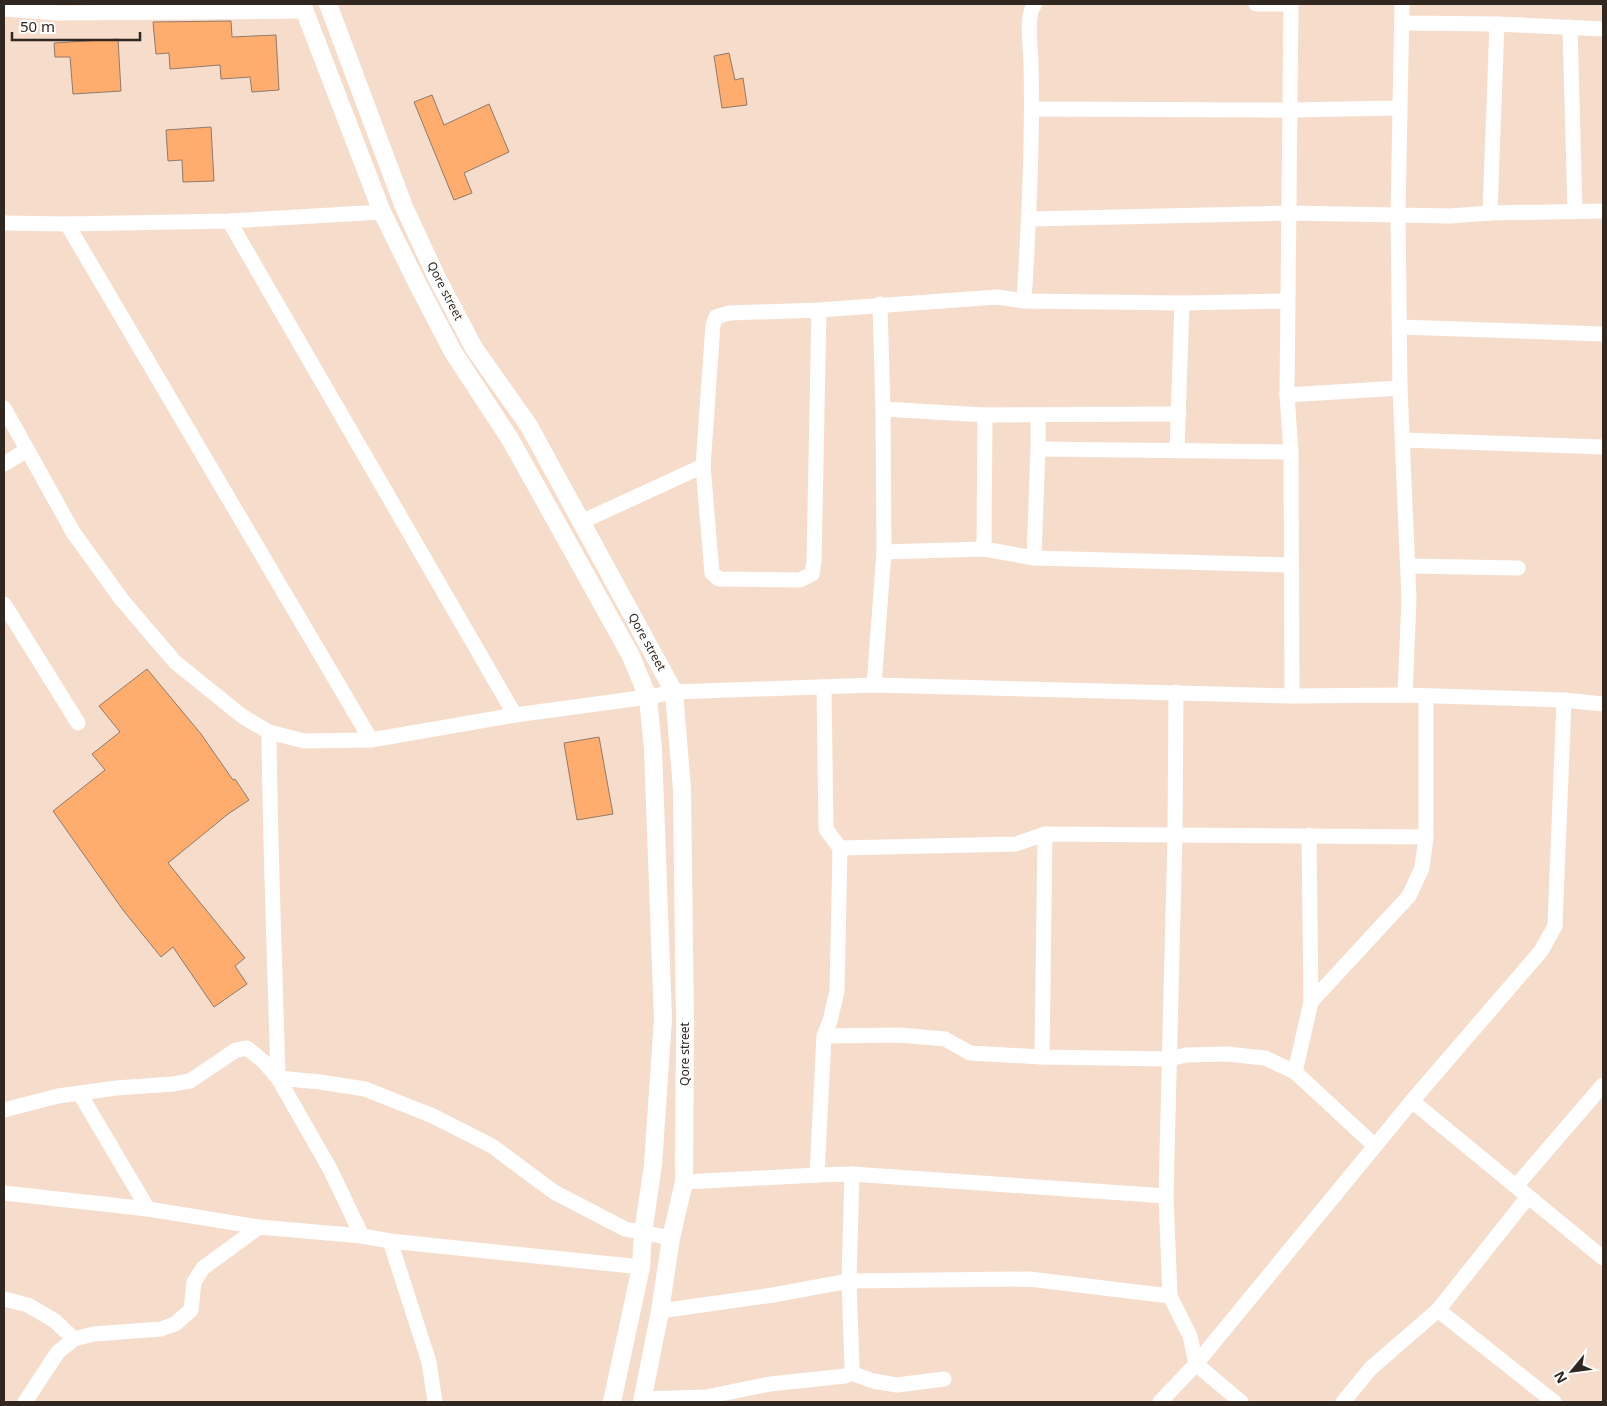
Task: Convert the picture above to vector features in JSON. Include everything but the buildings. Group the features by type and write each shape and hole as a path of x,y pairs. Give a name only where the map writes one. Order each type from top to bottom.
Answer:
{"street":[{"name":"Qore street","path":"328,4 404,207 437,278 474,348 529,426 674,692 682,789 685,1026 684,1182 671,1238 660,1311 642,1401"},
{"path":"1024,301 1029,219 1032,109 1030,21 1032,7 1036,4"},
{"path":"1256,4 1291,4 1287,395 1291,452 1292,696"},
{"path":"1402,4 1398,214 1400,388 1409,599 1405,696"},
{"name":"Qore street","path":"303,7 382,212 453,352 510,439 630,654 648,697 653,750 662,1019 653,1166 643,1233 641,1267 612,1402"},
{"path":"4,9 303,7"},
{"path":"1402,23 1497,24 1603,29"},
{"path":"1490,213 1497,24"},
{"path":"1570,28 1574,211"},
{"path":"1032,109 1290,110 1399,108"},
{"path":"1029,219 1289,213 1450,216 1490,213 1603,211"},
{"path":"4,223 67,224 229,221 382,212"},
{"path":"229,221 515,714"},
{"path":"67,224 372,740"},
{"path":"819,310 814,561 812,574 800,580 730,581 719,579 712,573 703,466 713,325 716,317 728,313 819,310 880,304 997,297 1024,301 1182,303 1287,301"},
{"path":"1177,450 1182,303"},
{"path":"874,685 884,552 880,304"},
{"path":"1400,327 1603,334"},
{"path":"1287,395 1400,388"},
{"path":"4,408 73,532 122,600 175,662 242,716 269,732 304,741 372,740 515,714 674,692 874,685 1292,696 1405,696 1564,700 1603,704"},
{"path":"883,409 1038,416 1179,414"},
{"path":"984,549 985,415"},
{"path":"1034,558 1038,416"},
{"path":"1403,440 1603,447"},
{"path":"4,464 27,450"},
{"path":"1038,450 1291,452"},
{"path":"581,522 703,466"},
{"path":"884,552 984,549 1034,558 1290,565"},
{"path":"1408,566 1518,568"},
{"path":"4,604 78,723"},
{"path":"817,1174 824,1036 830,1021 837,991 840,848 826,829 824,687"},
{"path":"1176,692 1175,835 1166,1196 1170,1296 1190,1336 1196,1364 1242,1402"},
{"path":"1311,1002 1409,896 1422,868 1426,837 1426,697"},
{"path":"1160,1402 1196,1364 1412,1101 1541,951 1555,926 1564,700"},
{"path":"269,732 270,839 278,1078"},
{"path":"840,848 1016,844 1045,834 1426,837"},
{"path":"1042,1057 1045,834"},
{"path":"1295,1072 1311,1002 1309,836"},
{"path":"824,1036 899,1034 945,1038 970,1052 1042,1057 1169,1059 1186,1056 1227,1054 1265,1058 1295,1072 1375,1146"},
{"path":"4,1110 58,1096 190,1081 236,1050 247,1048 263,1061 278,1078 330,1168 362,1236"},
{"path":"278,1078 366,1089 434,1116 492,1146 554,1192 625,1229 671,1238"},
{"path":"1516,1186 1602,1090"},
{"path":"80,1094 148,1209"},
{"path":"1412,1101 1603,1258"},
{"path":"684,1182 817,1174 852,1174 1166,1196"},
{"path":"851,1373 849,1281 852,1174"},
{"path":"4,1193 148,1209 259,1227 362,1236 390,1241 641,1267"},
{"path":"1343,1402 1370,1368 1438,1310 1528,1197"},
{"path":"25,1402 58,1352 74,1339 94,1334 161,1329 175,1324 191,1310 194,1282 203,1268 259,1227"},
{"path":"390,1241 429,1362 435,1402"},
{"path":"660,1311 773,1295 849,1281 1029,1279 1170,1296"},
{"path":"4,1299 28,1306 55,1321 74,1339"},
{"path":"1438,1310 1554,1402"},
{"path":"626,1342 653,1347"},
{"path":"642,1401 706,1396 770,1384 845,1376 851,1373 873,1382 897,1385 944,1380"}]}
